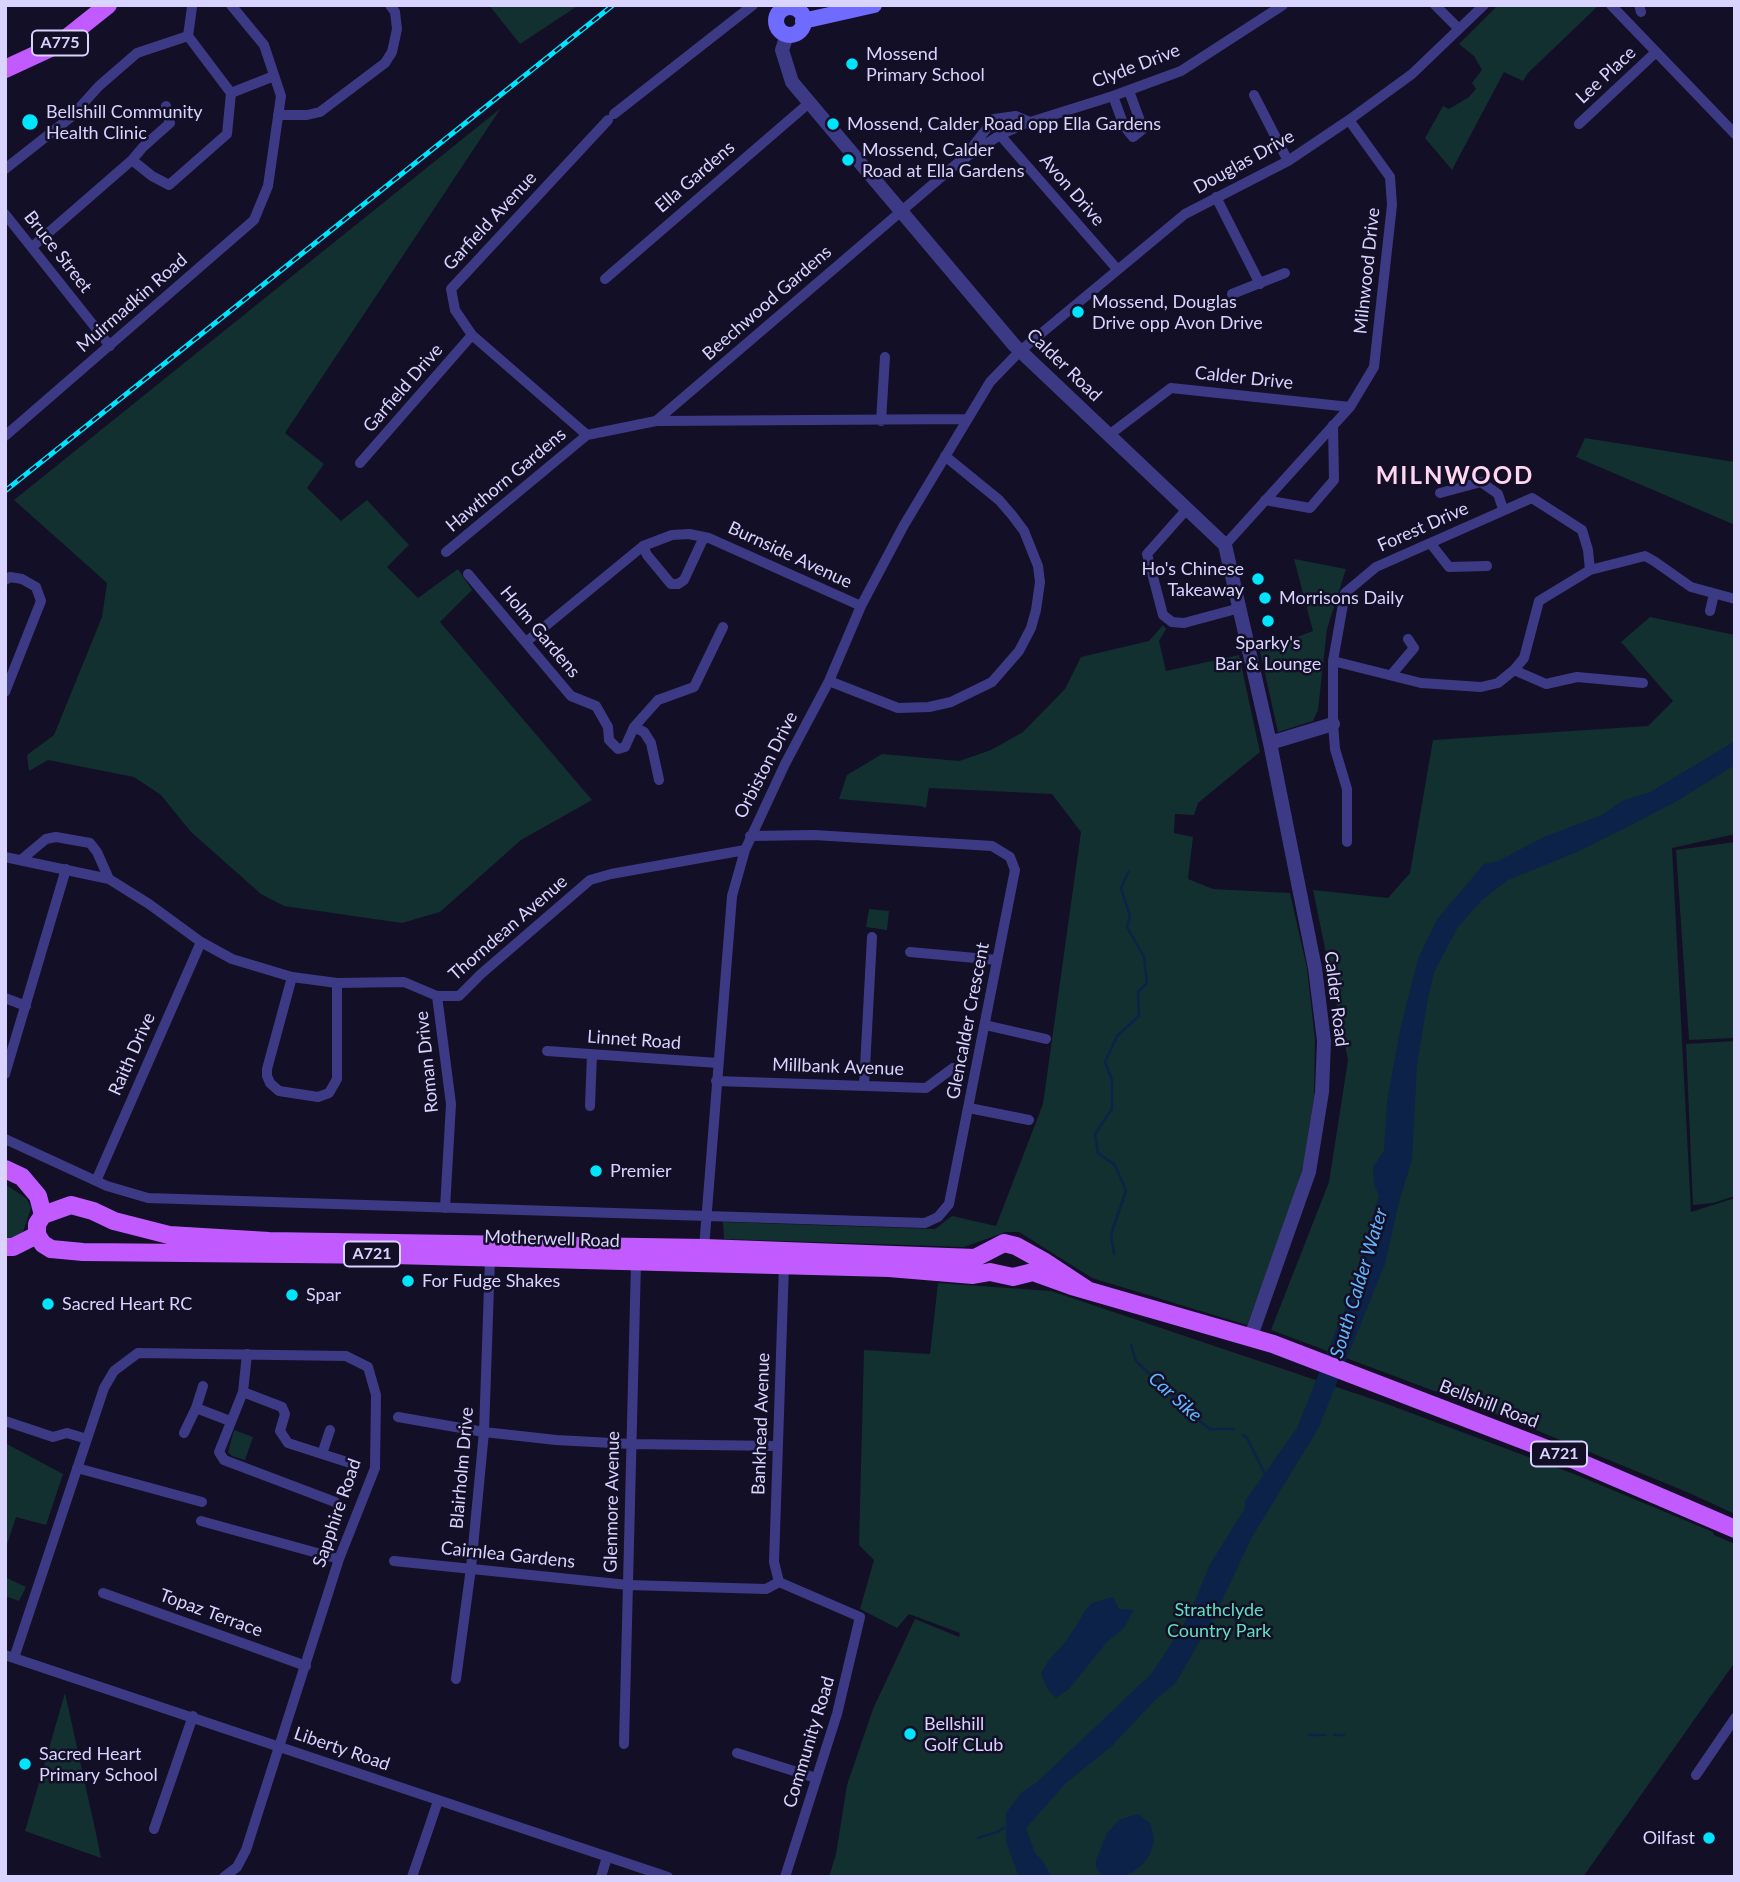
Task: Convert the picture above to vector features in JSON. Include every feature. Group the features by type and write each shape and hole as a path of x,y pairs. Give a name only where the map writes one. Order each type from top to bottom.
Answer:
{"main road":[{"name":"A775","path":"5,69 59,44 108,5"},
{"path":"803,21 874,5"},
{"path":"774,9 795,9 801,14 803,21 798,32 787,34 777,26 774,9"},
{"path":"5,1169 22,1177 38,1196 43,1215 37,1224 37,1235 13,1247 5,1247"},
{"name":"Motherwell Road","path":"43,1215 71,1205 114,1221 169,1235 269,1241 704,1248 975,1258 993,1250"},
{"path":"107,1252 116,1238 114,1221"},
{"name":"Motherwell Road","path":"37,1235 43,1244 51,1249 107,1252 393,1255 889,1268 973,1275 996,1273"},
{"name":"A721","path":"993,1250 1004,1243 1021,1250 1086,1289"},
{"path":"993,1250 990,1260 996,1273"},
{"path":"1019,1274 1023,1267 1021,1250"},
{"name":"A721","path":"996,1273 1004,1277 1033,1272 1072,1286 1251,1336"},
{"name":"Bellshill Road","path":"1251,1336 1565,1456 1735,1529"}],"street":[{"path":"278,115 311,114 326,109 385,63 392,52 397,29 395,12 390,5"},
{"name":"Garfield Avenue","path":"587,435 472,335 455,310 451,289 611,117 752,5"},
{"name":"Clyde Drive","path":"901,212 960,161 1000,135 1030,122 1181,71 1283,5"},
{"path":"1436,5 1459,29"},
{"name":"Douglas Drive","path":"1020,351 1185,214 1288,161 1412,74 1484,5"},
{"path":"1611,5 1735,134"},
{"path":"132,160 169,185 228,134 231,93 188,36 192,6"},
{"name":"Muirmadkin Road","path":"5,436 254,220 268,186 281,96 264,45 235,7"},
{"name":"Calder Road","path":"787,34 782,50 792,82 1020,351 1225,545 1270,743 1315,968 1324,1041 1322,1092 1309,1172 1251,1336"},
{"path":"5,169 71,117 99,86 137,53 188,36"},
{"name":"Lee Place","path":"1579,124 1656,52"},
{"path":"231,93 274,76"},
{"path":"1113,96 1124,126 1133,137 1143,129 1129,90"},
{"path":"1254,95 1288,161"},
{"name":"Ella Gardens","path":"605,279 809,103"},
{"path":"32,247 132,160 142,147 170,123 166,106"},
{"name":"Clyde Drive","path":"960,161 994,119 1016,116 1030,122"},
{"name":"Milnwood Drive","path":"1225,545 1350,407 1374,367 1392,205 1390,177 1349,120"},
{"name":"Avon Drive","path":"1000,135 1117,269"},
{"path":"1216,197 1260,284"},
{"name":"Beechwood Gardens","path":"656,421 901,212"},
{"name":"Bruce Street","path":"5,214 110,346"},
{"path":"1232,294 1284,273"},
{"name":"Garfield Drive","path":"360,463 472,335"},
{"name":"Orbiston Drive","path":"704,1248 732,896 745,850 829,681 861,607 904,525 990,382 1020,351"},
{"path":"881,421 885,357"},
{"name":"Calder Drive","path":"1109,435 1171,388 1350,407"},
{"name":"Beechwood Gardens","path":"587,435 656,421 967,419"},
{"path":"1265,500 1310,508 1334,480 1333,425"},
{"name":"Hawthorn Gardens","path":"446,552 587,435"},
{"path":"829,681 898,708 929,707 951,702 992,682 1019,651 1031,628 1040,582 1038,566 1024,531 999,500 945,456"},
{"path":"1440,493 1481,482 1499,494 1503,509"},
{"name":"Forest Drive","path":"1347,842 1347,789 1335,749 1333,724 1334,661 1345,593 1376,567 1532,498 1582,530 1590,570"},
{"path":"1187,509 1147,554 1163,615 1172,622 1184,623 1240,608"},
{"name":"Burnside Avenue","path":"526,642 643,546 665,536 689,534 709,538 861,607"},
{"name":"Burnside Avenue","path":"643,546 647,555 671,584 678,584 684,580 704,537"},
{"path":"1432,544 1449,568 1487,566"},
{"path":"1334,661 1421,683 1481,687 1498,683 1514,670 1524,657 1539,601 1590,570 1645,556 1691,587 1735,599"},
{"name":"Holm Gardens","path":"468,575 571,696 596,706 608,727 609,740 618,749 625,747 634,727 658,700 694,687 723,627"},
{"path":"5,580 10,577 22,579 36,587 41,601 5,692"},
{"path":"1710,611 1714,594"},
{"path":"1392,674 1416,644"},
{"path":"1514,670 1546,684 1577,677 1643,683"},
{"path":"1270,743 1333,724"},
{"path":"634,727 644,732 651,743 659,780"},
{"name":"Glencalder Crescent","path":"705,1218 925,1223 938,1217 949,1204 1015,870 1010,857 992,846 814,835 750,836"},
{"path":"22,859 46,839 56,837 90,843 109,879"},
{"name":"Thorndean Avenue","path":"5,856 109,879 201,942 232,959 292,977 337,983 404,982 437,996 459,996 590,880 745,850"},
{"path":"5,1074 66,869"},
{"path":"864,1086 872,937"},
{"name":"Raith Drive","path":"96,1181 201,942"},
{"path":"910,952 997,960"},
{"path":"292,977 267,1076 279,1091 318,1097 329,1093 337,1079 337,983"},
{"name":"Roman Drive","path":"437,996 451,1104 445,1208"},
{"path":"5,998 26,1006"},
{"path":"985,1025 1046,1038"},
{"name":"Linnet Road","path":"547,1051 718,1063"},
{"path":"590,1106 592,1054"},
{"name":"Millbank Avenue","path":"716,1081 926,1088 953,1068"},
{"path":"969,1108 1028,1120"},
{"name":"Motherwell Road","path":"5,1139 96,1181 148,1198 705,1218"},
{"name":"Blairholm Drive","path":"456,1679 471,1568 484,1432 490,1258"},
{"name":"Glenmore Avenue","path":"624,1744 636,1262"},
{"name":"Bankhead Avenue","path":"779,1582 774,1562 784,1265"},
{"name":"Sapphire Road","path":"10,1657 104,1388 114,1371 138,1353 346,1356 368,1367 376,1395 374,1468 340,1559 243,1857 237,1867 224,1877"},
{"path":"247,1354 243,1392 219,1452 224,1460 232,1464 335,1502"},
{"path":"184,1433 204,1387"},
{"path":"243,1392 282,1407 285,1414 280,1431 288,1443 350,1463"},
{"path":"196,1408 230,1421"},
{"path":"398,1417 484,1432 556,1440 778,1446"},
{"path":"5,1421 53,1437 67,1433 87,1439"},
{"path":"322,1454 330,1430"},
{"path":"77,1468 202,1502"},
{"path":"201,1521 340,1559"},
{"name":"Cairnlea Gardens","path":"394,1560 628,1585 766,1589 779,1582"},
{"name":"Community Road","path":"779,1582 860,1617 845,1685 785,1877"},
{"name":"Topaz Terrace","path":"103,1593 306,1666"},
{"name":"Liberty Road","path":"10,1657 668,1877"},
{"path":"154,1829 193,1716"},
{"path":"1696,1775 1735,1718"},
{"path":"737,1753 816,1778"},
{"path":"412,1877 438,1801"},
{"path":"601,1877 607,1857"}],"green space":[{"path":"489,5 579,5 520,44"},
{"path":"1498,5 1599,5 1528,73 1523,81 1504,72 1452,170 1425,138 1443,106 1449,109 1469,97 1476,89 1472,83 1482,70 1474,56 1459,44"},
{"path":"501,108 285,433 324,464 307,488 341,521 367,500 409,545 387,567 418,598 458,569 472,590 440,622 592,800 521,840 440,912 402,923 284,906 261,894 191,832 161,795 134,777 48,760 29,771 27,755 54,735 102,617 107,583 14,500"},
{"path":"1585,438 1735,462 1735,525 1576,457"},
{"path":"1294,559 1346,569 1327,629 1318,710 1313,721 1278,732 1260,651 1313,631"},
{"path":"1650,617 1735,635 1735,834 1672,848 1691,1212 1735,1198 1735,1514 1504,1417 1271,1330 1329,1182 1348,1060 1313,890 1388,898 1410,873 1433,740 1648,726 1673,701 1621,642"},
{"path":"1163,625 1166,629 1159,641 1166,671 1239,655 1260,752 1198,803 1194,815 1175,814 1174,833 1193,837 1188,879 1213,889 1290,893 1307,968 1315,1040 1314,1096 1304,1163 1288,1216 1247,1325 1092,1278 1019,1232 1006,1232 964,1247 724,1239 723,1222 935,1229 952,1216 996,1226 1043,1104 1081,832 1052,794 929,788 926,808 839,799 847,775 882,754 959,761 991,750 1023,732 1065,689 1081,657 1149,641"},
{"path":"1735,842 1735,1038 1689,1040 1676,850"},
{"path":"869,909 889,911 887,930 866,927"},
{"path":"1735,1041 1735,1196 1713,1203 1693,1205 1686,1044"},
{"path":"5,1184 27,1199 31,1208 23,1232 14,1239 5,1239"},
{"name":"Strathclyde Country Park","path":"938,1283 1051,1291 1387,1404 1579,1476 1713,1532 1714,1535 1735,1544 1735,1662 1583,1877 829,1877 836,1854 847,1785 873,1709 915,1619 959,1637 960,1633 909,1614 897,1628 860,1609 874,1560 859,1545 864,1350 930,1354"},
{"path":"234,1430 253,1437 245,1460 228,1452"},
{"path":"5,1443 63,1474 46,1525 16,1517 5,1551"},
{"path":"5,1577 26,1587 19,1601 5,1596"},
{"path":"65,1693 97,1838 101,1858 25,1831"}],"water":[{"name":"South Calder Water","path":"1735,741 1735,765 1677,801 1629,826 1577,852 1508,880 1481,901 1458,927 1434,972 1427,1003 1417,1065 1412,1160 1385,1264 1318,1429 1252,1537 1215,1615 1175,1684 1155,1700 1113,1745 1066,1783 1026,1828 1035,1853 1052,1877 1019,1877 1006,1842 1006,1813 1022,1792 1036,1783 1152,1673 1189,1616 1209,1566 1245,1508 1245,1501 1297,1428 1349,1298 1379,1195 1374,1185 1373,1167 1384,1151 1387,1102 1400,1030 1418,959 1437,919 1484,864 1498,861 1544,837 1602,815 1622,801 1650,792"},
{"path":"1113,1597 1119,1609 1134,1610 1124,1628 1107,1642 1069,1689 1056,1698 1048,1690 1041,1674 1087,1608 1092,1603"},
{"path":"1138,1814 1150,1823 1153,1833 1154,1841 1150,1854 1133,1872 1122,1877 1102,1877 1096,1867 1096,1860 1107,1833 1119,1820"}],"waterway":[{"name":"Car Sike","path":"1114,1254 1111,1234 1126,1191 1115,1165 1098,1153 1095,1134 1112,1109 1112,1080 1105,1062 1117,1036 1139,1016 1138,992 1147,983 1144,957 1127,927 1130,916 1121,888 1129,871"},
{"name":"Car Sike","path":"1131,1345 1136,1361 1192,1415 1210,1429 1234,1429"},
{"name":"Car Sike","path":"1243,1435 1266,1476"},
{"path":"1309,1735 1325,1735"},
{"path":"1334,1735 1344,1735"},
{"path":"997,1832 1004,1828"},
{"path":"978,1838 994,1833"}],"railway":[{"path":"5,491 613,5"}],"place":[{"name":"Mossend Primary School","path":"852,64"},
{"name":"Bellshill Community Health Clinic","path":"30,122"},
{"name":"Mossend, Calder Road opp Ella Gardens","path":"833,124"},
{"name":"Mossend, Calder Road at Ella Gardens","path":"848,160"},
{"name":"Mossend, Douglas Drive opp Avon Drive","path":"1078,312"},
{"name":"Ho's Chinese Takeaway","path":"1258,579"},
{"name":"Morrisons Daily","path":"1265,598"},
{"name":"Sparky's Bar & Lounge","path":"1268,621"},
{"name":"Premier","path":"596,1171"},
{"name":"For Fudge Shakes","path":"408,1281"},
{"name":"Spar","path":"292,1295"},
{"name":"Sacred Heart RC","path":"48,1304"},
{"name":"Bellshill Golf CLub","path":"910,1734"},
{"name":"Sacred Heart Primary School","path":"25,1764"},
{"name":"Oilfast","path":"1709,1838"}],"district":[{"name":"MILNWOOD","path":"1455,476"}]}
